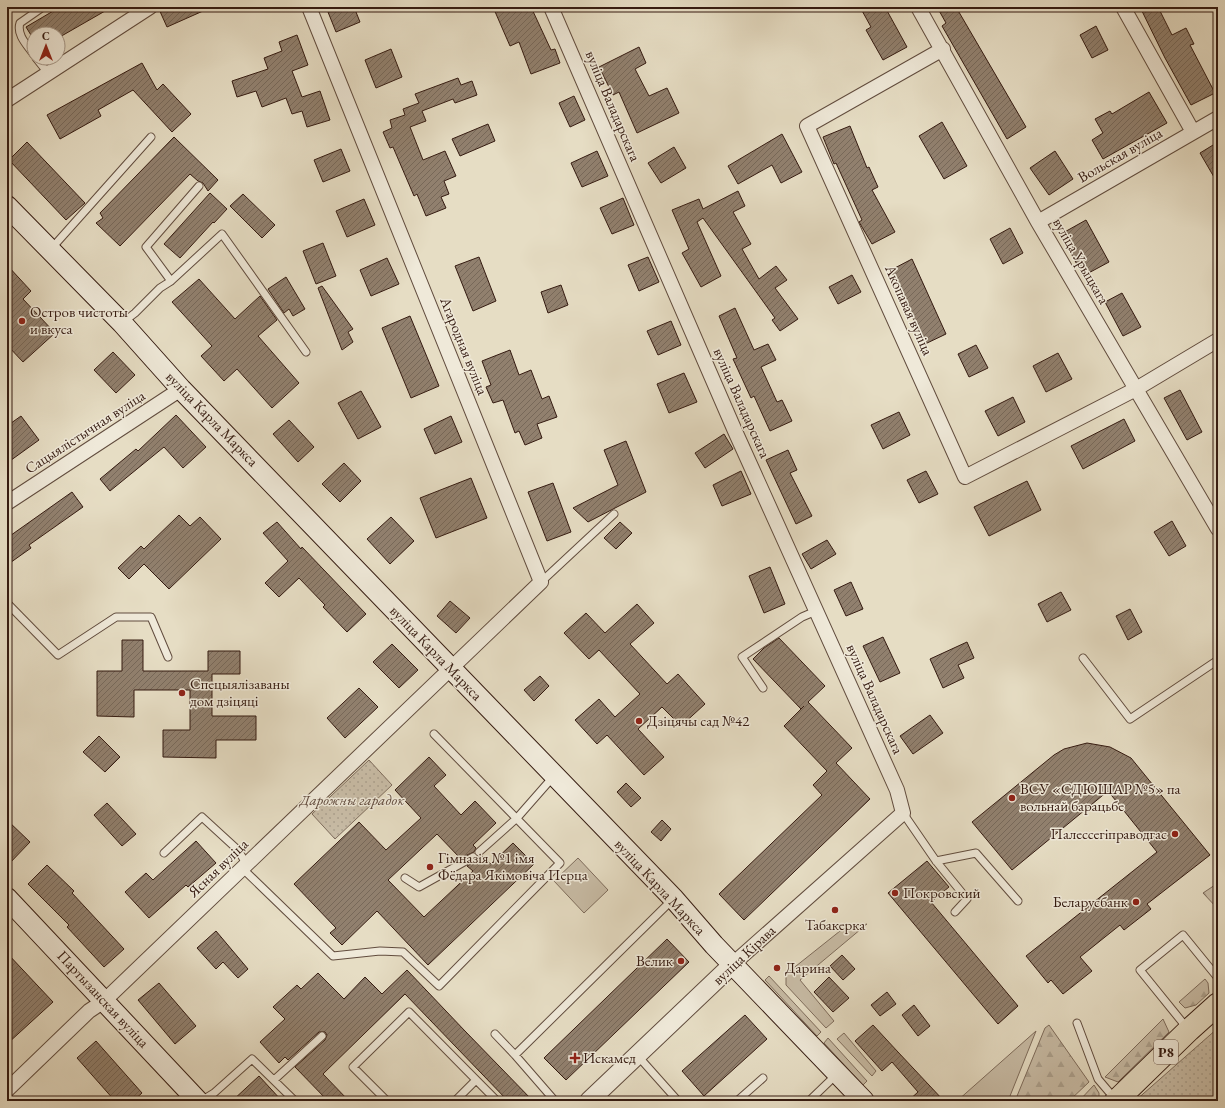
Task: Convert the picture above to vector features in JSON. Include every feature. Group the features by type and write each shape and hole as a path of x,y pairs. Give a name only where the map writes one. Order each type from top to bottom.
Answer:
{"main road":[{"name":"вуліца Карла Маркса","path":"7,206 51,249 122,323 182,389 674,899 714,945 864,1101"},
{"name":"Партызанская вуліца","path":"7,898 199,1101"},
{"name":"Р8","path":"1116,1101 1218,1004"}],"street":[{"path":"7,100 150,7"},
{"name":"Агародная вуліца","path":"309,7 540,582"},
{"name":"вуліца Валадарскага","path":"551,7 735,431 897,790 903,813"},
{"name":"вуліца Урыцкага","path":"918,7 1038,222 1218,529"},
{"path":"1123,7 1193,132"},
{"name":"Акопавая вуліца","path":"942,49 807,126 965,477 1136,389"},
{"name":"Вольская вуліца","path":"1038,222 1218,118"},
{"path":"1136,389 1218,340"},
{"name":"Сацыялістычная вуліца","path":"7,504 182,389"},
{"path":"451,669 540,582"},
{"name":"Ясная вуліца","path":"8,1086 89,1011 104,1001 451,669"},
{"name":"вуліца Кірава","path":"589,1101 733,964 903,813"}],"lane":[{"path":"26,44 20,35 20,22 43,7"},
{"path":"42,66 48,73"},
{"path":"51,249 151,137"},
{"path":"171,281 146,247 199,186"},
{"path":"122,323 136,313 160,288 171,281 222,234 306,352"},
{"path":"540,582 614,514"},
{"path":"7,603 58,655 116,617 151,617 168,657"},
{"path":"763,688 742,657 802,617 816,611"},
{"path":"1083,658 1130,719 1218,660"},
{"path":"164,852 202,816 238,850 245,867 333,956 380,951 403,952 439,986 560,863 434,734"},
{"path":"405,878 419,887 476,854 517,818 554,776"},
{"path":"903,813 936,861 967,899 955,912"},
{"path":"936,861 976,853 1018,901"},
{"path":"515,1055 674,899"},
{"path":"1189,1030 1140,970 1183,935 1218,978"},
{"path":"387,1101 353,1067 409,1012 497,1101"},
{"path":"1077,1023 1098,1079 1116,1101"},
{"path":"495,1034 555,1101"},
{"path":"274,1080 322,1036"},
{"path":"637,1055 678,1101"},
{"path":"199,1101 214,1093 252,1059 295,1101"},
{"path":"809,1101 837,1073"},
{"path":"737,1101 763,1078"},
{"path":"455,1101 476,1080"}],"green space":[{"name":"Дарожны гарадок","path":"369,760 392,785 335,839 312,814"},
{"path":"578,858 608,890 584,913 554,881"},
{"path":"1218,883 1218,909 1203,893"},
{"path":"867,924 800,980 834,1021 826,1028 786,985 786,974 840,931"},
{"path":"769,976 821,1032 817,1036 765,980"},
{"path":"1205,979 1208,983 1209,993 1196,1005 1185,1008 1179,1002"},
{"path":"1163,1019 1169,1032 1118,1082 1105,1077"},
{"path":"1049,1025 1089,1082 1069,1101 1015,1101 1045,1028"},
{"path":"1218,1028 1218,1101 1135,1101"},
{"path":"1036,1031 1008,1101 957,1101"},
{"path":"844,1033 876,1071 872,1076 837,1039"},
{"path":"828,1038 867,1081 863,1085 824,1043"},
{"path":"1094,1085 1099,1093 1099,1101 1079,1101"}],"building":[{"path":"60,7 112,7 66,33 66,26 28,26"},
{"path":"158,7 212,7 167,27"},
{"path":"326,7 354,7 360,22 336,32"},
{"path":"493,7 531,7 551,50 555,49 560,63 531,74 519,42 510,46"},
{"path":"860,7 885,7 907,47 883,60 866,30 871,27"},
{"path":"937,7 956,7 1026,127 1007,139 942,26 946,23"},
{"path":"1140,7 1158,7 1172,35 1186,28 1194,44 1190,45 1215,93 1191,105 1165,58"},
{"path":"1096,26 1108,50 1092,58 1080,35"},
{"path":"297,35 308,65 292,71 302,97 320,91 330,120 307,127 302,111 292,114 286,98 262,107 256,91 237,97 232,81 268,69 264,58 282,51 279,42"},
{"path":"639,47 646,63 635,69 649,96 667,88 679,113 637,133 619,92 613,95 599,67"},
{"path":"391,49 402,77 376,88 365,60"},
{"path":"142,63 157,90 163,84 191,114 172,132 133,90 98,110 101,116 60,139 47,115"},
{"path":"458,78 461,85 472,81 477,95 455,103 453,99 422,111 426,121 410,127 423,160 445,151 456,176 444,181 449,194 441,197 446,208 426,216 417,194 414,196 393,147 390,148 383,132 392,128 390,120 405,115 403,109 419,103 415,94"},
{"path":"1149,92 1167,123 1103,159 1092,140 1103,133 1095,119 1110,111 1112,114"},
{"path":"574,96 585,120 570,127 559,103"},
{"path":"942,122 967,166 944,179 919,136"},
{"path":"488,124 495,141 460,156 452,139"},
{"path":"850,126 867,168 869,167 878,187 872,190 895,232 872,244 859,222 862,220 836,163 834,164 823,137"},
{"path":"782,134 802,172 781,183 772,165 738,184 728,166"},
{"path":"174,137 218,180 208,191 203,183 198,181 190,174 120,246 96,223 103,218 100,213"},
{"path":"27,142 85,203 66,220 9,160"},
{"path":"1218,142 1218,184 1200,153"},
{"path":"674,147 686,168 661,183 648,163"},
{"path":"341,149 350,171 323,182 314,160"},
{"path":"597,151 608,176 582,187 571,163"},
{"path":"1055,151 1073,179 1049,195 1030,168"},
{"path":"738,191 745,206 733,212 751,244 742,249 759,279 776,266 787,280 775,288 798,319 780,331 772,320 775,318 703,218 697,222 721,276 701,287 682,253 689,249 672,210 699,199 703,209"},
{"path":"210,193 227,209 180,258 164,244"},
{"path":"243,194 275,225 262,238 230,206"},
{"path":"623,198 634,225 612,234 600,208"},
{"path":"364,199 375,225 347,237 336,211"},
{"path":"1086,220 1109,262 1083,276 1061,234"},
{"path":"1010,228 1023,253 1003,264 990,239"},
{"path":"323,243 336,276 316,284 303,251"},
{"path":"479,257 496,301 473,311 455,266"},
{"path":"648,257 659,282 639,291 628,265"},
{"path":"387,258 399,284 371,296 360,270"},
{"path":"912,259 946,334 925,344 891,270"},
{"path":"7,265 31,291 23,299 55,333 23,362 7,345"},
{"path":"852,275 861,292 838,304 829,287"},
{"path":"286,277 305,309 293,316 289,309 284,313 268,289"},
{"path":"199,279 235,319 260,296 277,320 258,336 299,383 272,408 237,369 224,381 201,356 212,346 172,302"},
{"path":"561,285 568,305 548,313 541,292"},
{"path":"322,286 353,329 348,332 353,342 342,350 318,288"},
{"path":"1122,293 1141,327 1123,336 1105,302"},
{"path":"735,308 754,350 768,344 776,360 761,367 777,402 782,400 792,421 770,431 754,396 751,398 733,359 737,358 719,316"},
{"path":"410,316 439,386 411,398 382,328"},
{"path":"671,321 681,345 658,355 647,331"},
{"path":"976,345 988,368 969,377 958,354"},
{"path":"510,350 519,375 531,370 542,399 549,396 557,417 537,424 542,438 525,445 519,431 515,433 503,400 493,403 486,387 491,385 482,361"},
{"path":"113,352 135,375 116,393 94,370"},
{"path":"1058,353 1072,379 1046,392 1033,366"},
{"path":"684,373 697,402 669,413 657,384"},
{"path":"1180,390 1202,432 1187,440 1164,398"},
{"path":"361,391 381,427 358,439 338,403"},
{"path":"1013,397 1025,422 998,436 985,411"},
{"path":"899,412 910,435 883,449 871,425"},
{"path":"176,415 206,447 183,468 164,447 110,491 100,479 136,449 138,451"},
{"path":"21,416 39,440 7,463 7,426"},
{"path":"451,416 462,442 435,454 424,429"},
{"path":"1124,419 1135,441 1083,469 1071,446"},
{"path":"289,420 314,447 298,462 273,434"},
{"path":"724,434 733,449 705,468 695,453"},
{"path":"626,441 646,492 588,522 573,508 618,485 604,450"},
{"path":"788,450 797,470 790,473 812,516 796,524 766,460"},
{"path":"344,463 361,481 340,502 322,484"},
{"path":"741,471 751,494 722,506 713,485"},
{"path":"926,471 938,494 919,503 907,480"},
{"path":"471,478 487,518 436,538 420,498"},
{"path":"1027,481 1041,510 989,536 974,507"},
{"path":"553,483 571,532 547,541 528,492"},
{"path":"72,492 83,507 29,545 31,548 7,565 7,538"},
{"path":"179,515 190,526 200,517 221,539 169,589 144,564 129,579 118,568 141,546 144,549"},
{"path":"391,517 414,541 390,564 367,539"},
{"path":"1172,521 1186,546 1169,556 1154,532"},
{"path":"277,522 301,549 302,547 366,614 347,632 323,607 325,605 299,578 279,597 265,583 288,561 263,533"},
{"path":"620,522 632,533 616,549 604,538"},
{"path":"827,540 836,554 811,569 802,554"},
{"path":"770,567 785,604 764,613 749,576"},
{"path":"851,582 863,609 846,616 834,590"},
{"path":"1061,592 1071,610 1047,622 1038,604"},
{"path":"450,601 470,618 456,633 437,616"},
{"path":"637,604 654,623 630,644 667,684 678,674 705,704 681,726 662,707 638,729 664,757 644,775 607,735 597,744 575,720 599,699 615,717 640,694 599,650 589,659 564,633 586,613 605,633"},
{"path":"1130,609 1142,632 1128,640 1116,616"},
{"path":"883,637 900,673 880,682 863,646"},
{"path":"779,638 825,686 808,702 852,748 836,763 870,799 744,920 719,894 822,795 813,785 827,771 784,726 801,709 753,659 764,648"},
{"path":"122,640 143,640 143,671 208,671 208,651 240,651 240,674 212,674 212,716 256,716 256,740 216,740 216,758 163,757 163,730 190,730 190,690 134,690 134,717 97,716 97,671 122,671"},
{"path":"967,642 974,658 958,665 964,678 943,688 930,659"},
{"path":"392,644 418,670 399,688 373,662"},
{"path":"540,676 549,686 534,701 524,690"},
{"path":"359,688 378,707 345,738 327,718"},
{"path":"930,715 943,733 913,754 900,736"},
{"path":"99,736 120,757 105,772 83,752"},
{"path":"1087,743 1110,747 1131,758 1210,855 1147,904 1151,909 1124,930 1120,925 1080,957 1092,971 1063,994 1051,980 1048,983 1026,956 1157,852 1108,791 1012,870 972,822 1054,755 1064,749"},
{"path":"429,757 446,775 434,786 461,815 475,801 496,823 473,845 476,848 474,852 460,858 437,834 388,880 424,917 473,871 467,866 476,861 478,857 482,856 491,864 513,843 534,864 428,965 377,911 342,945 330,933 336,928 294,884 359,822 386,850 421,818 395,790"},
{"path":"626,783 641,798 631,807 617,792"},
{"path":"107,803 136,834 122,846 94,815"},
{"path":"7,820 30,842 7,866"},
{"path":"662,820 671,829 661,841 651,832"},
{"path":"196,841 216,863 188,887 186,885 149,918 125,892 146,873 153,880"},
{"path":"927,861 949,887 931,902 1018,1006 998,1024 888,893"},
{"path":"47,865 74,891 72,893 124,949 104,967 67,927 69,925 28,884"},
{"path":"216,931 248,969 238,978 223,962 216,969 197,948"},
{"path":"667,939 689,962 566,1080 544,1058"},
{"path":"7,953 53,1002 7,1044"},
{"path":"842,955 855,969 843,980 830,966"},
{"path":"407,970 533,1101 508,1101 405,994 323,1074 349,1101 328,1101 295,1067 325,1040 327,1035 325,1032 319,1032 288,1060 285,1057 279,1063 260,1042 285,1019 273,1007 297,985 301,989 318,973 344,999 365,977 382,994"},
{"path":"829,977 849,998 833,1012 814,992"},
{"path":"159,983 196,1026 175,1044 138,1000"},
{"path":"887,992 896,1004 880,1016 871,1005"},
{"path":"914,1005 930,1026 918,1036 902,1015"},
{"path":"745,1015 767,1039 704,1096 682,1071"},
{"path":"873,1025 944,1101 908,1101 918,1092 892,1062 882,1071 855,1041"},
{"path":"96,1041 142,1093 133,1101 115,1101 77,1058"},
{"path":"259,1076 282,1101 232,1101"}],"place":[{"name":"Остров чистоты и вкуса","path":"22,321"},
{"name":"Спецыялізаваны дом дзіцяці","path":"182,693"},
{"name":"Дзіцячы сад №42","path":"639,721"},
{"name":"ВСУ «СДЮШАР №5» па вольнай барацьбе","path":"1012,798"},
{"name":"Палессегіправодгас","path":"1175,834"},
{"name":"Гімназія №1 імя Фёдара Якімовіча Перца","path":"430,867"},
{"name":"Покровский","path":"895,893"},
{"name":"Беларусбанк","path":"1136,902"},
{"name":"Табакерка","path":"835,910"},
{"name":"Велик","path":"681,961"},
{"name":"Дарина","path":"777,968"},
{"name":"Искамед","path":"575,1058"}]}
